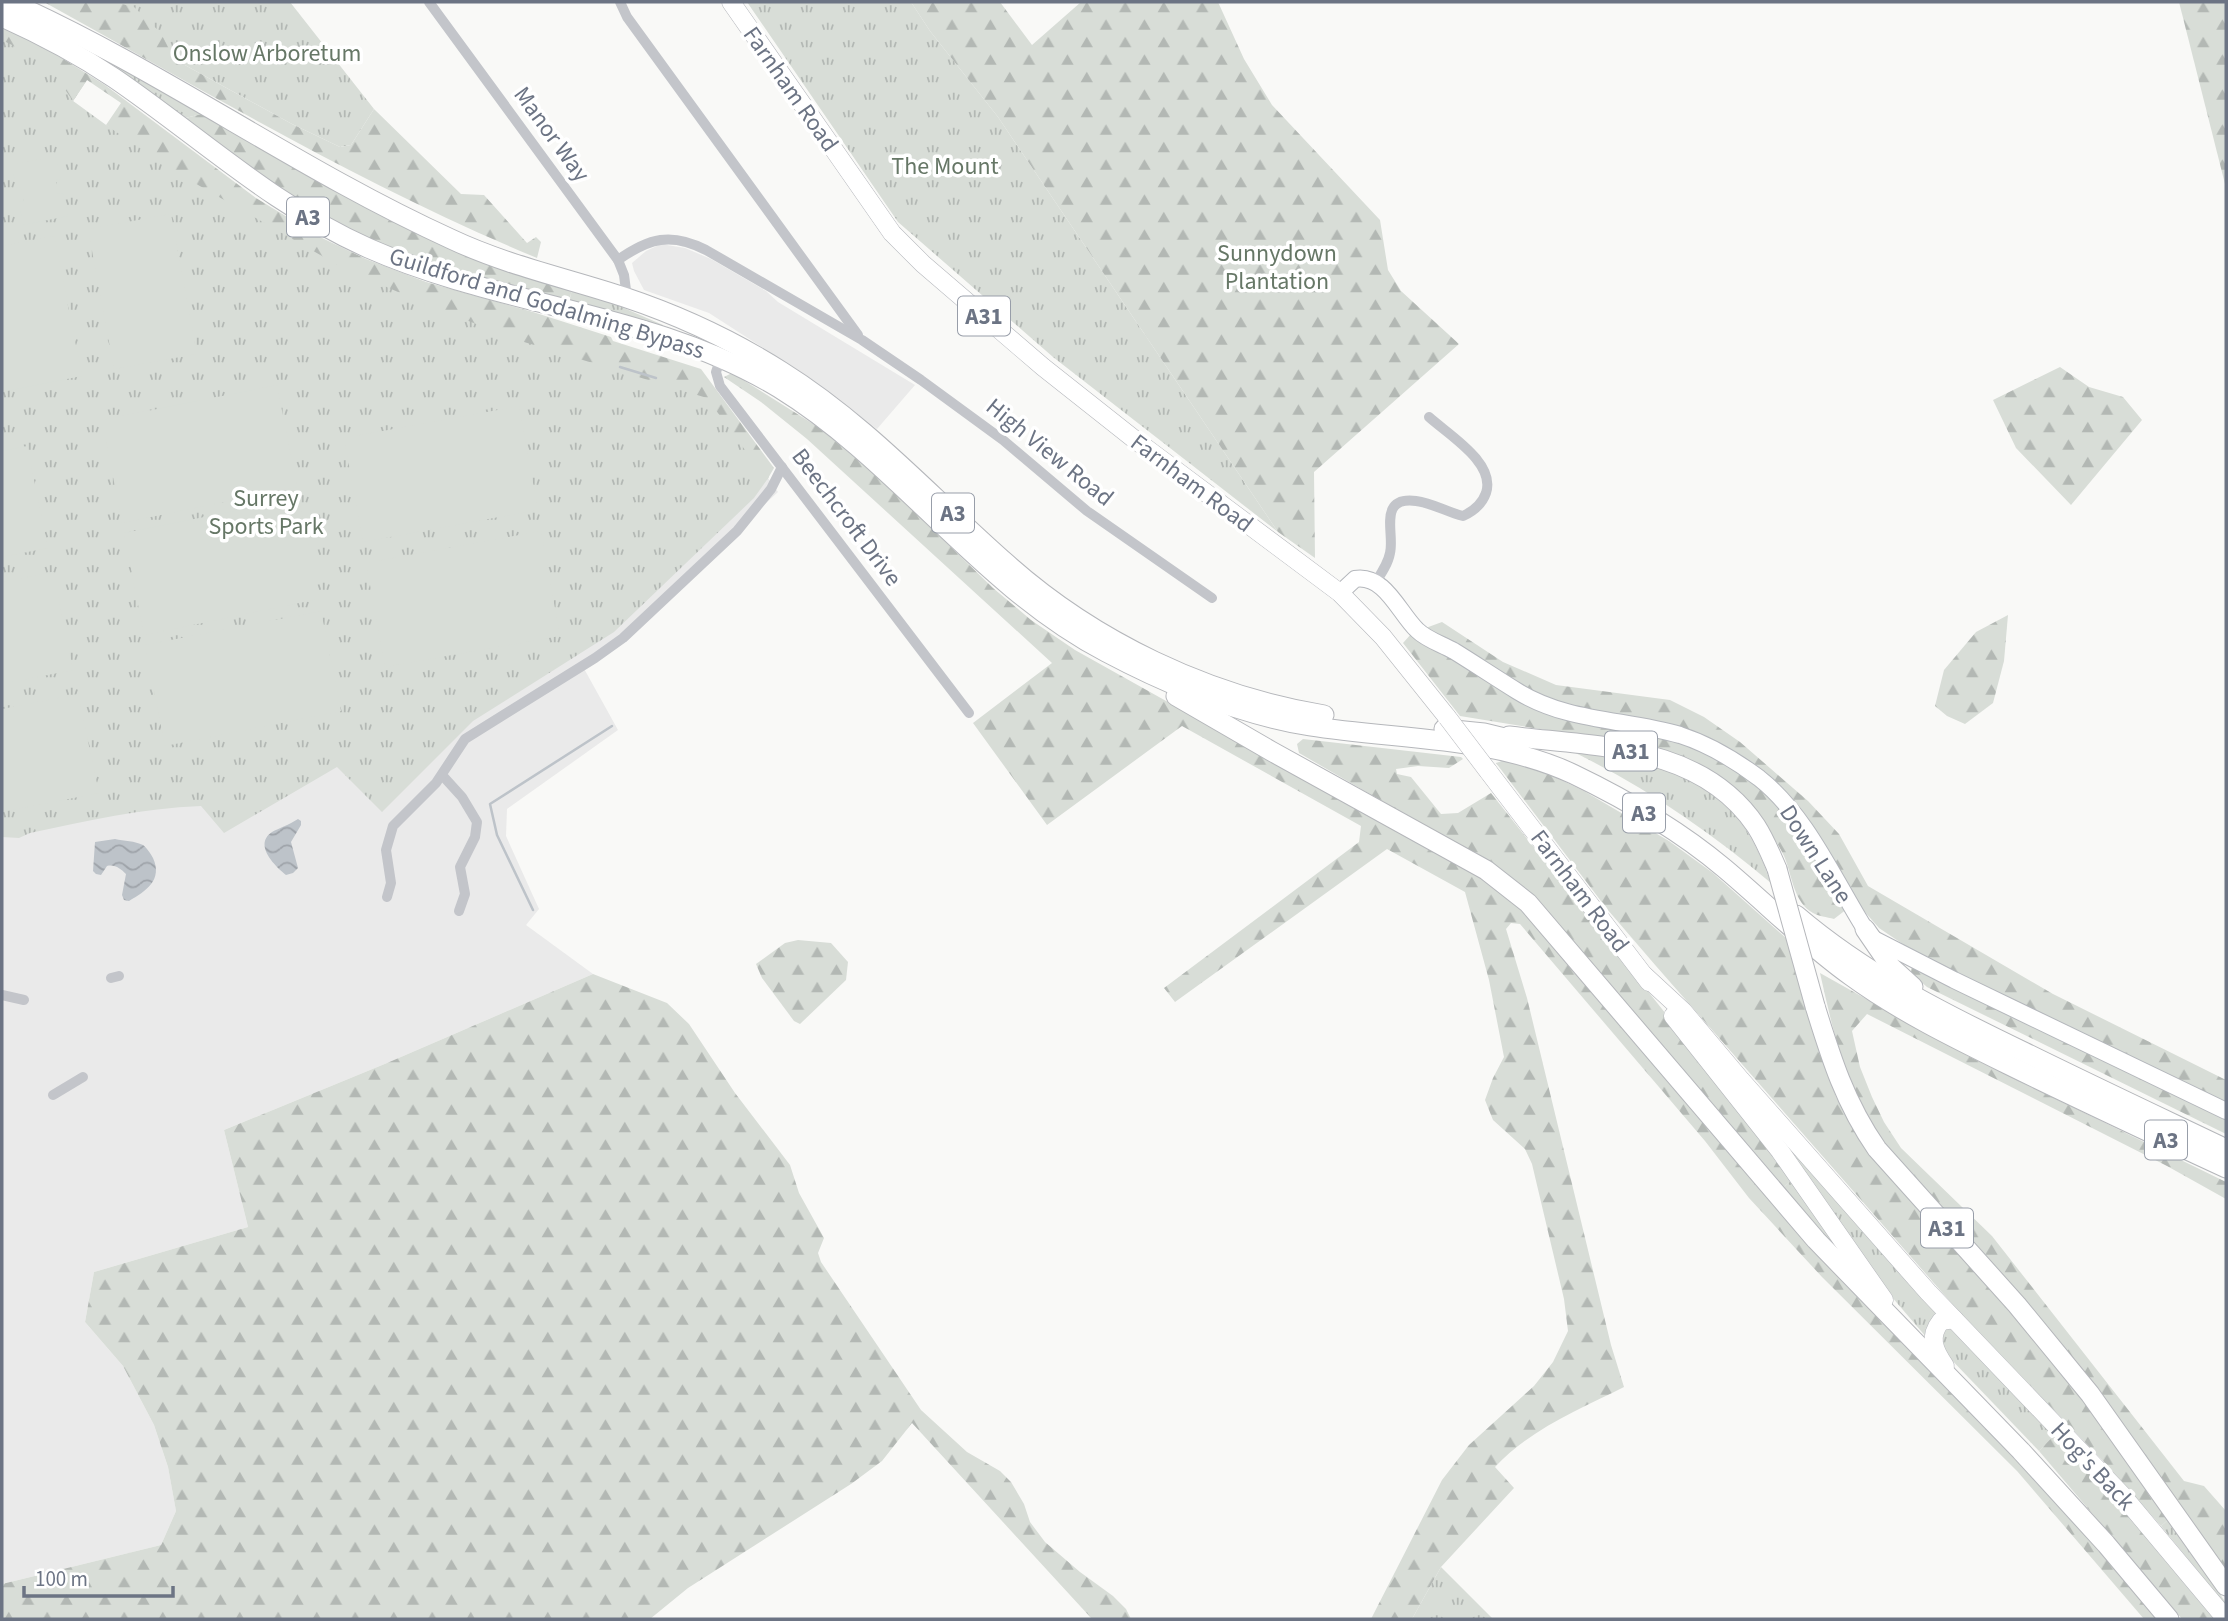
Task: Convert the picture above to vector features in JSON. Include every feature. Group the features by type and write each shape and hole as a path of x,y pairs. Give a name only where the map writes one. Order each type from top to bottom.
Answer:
{"highway":[{"name":"Guildford and Godalming Bypass","path":"10,2 71,31 421,226 495,256 676,316 824,419 890,473 1013,589 1083,639 1120,659 1184,689 1274,718 1330,729 1484,747 1538,760 1571,773 1638,810 1704,852 1816,949 1880,996 1957,1040 2226,1168"},
{"name":"Guildford and Godalming Bypass","path":"2,17 65,48 113,78 272,195 363,246 442,275 654,333 724,348 782,371 851,421 910,472 1023,578 1112,640 1211,684 1293,709 1371,721 1484,733 1562,755 1614,782 1715,845 1808,925 1877,975 1959,1021 2226,1149"},
{"name":"A3","path":"1120,659 1208,715 1486,870 1518,894 1806,1229 1927,1353"},
{"name":"A31","path":"1484,733 1620,749 1673,761 1718,786 1742,809 1760,833 1777,869 1837,1078 1860,1123 1877,1149 2017,1305 2090,1394 2226,1586"},
{"path":"1865,929 1881,955 1903,979 2017,1049"},
{"name":"Hog's Back","path":"1927,1353 2106,1544 2169,1619"}],"main road":[{"name":"Farnham Road","path":"731,2 877,214 923,264 1098,411 1340,593 1383,637 1447,717 1682,1028 1780,1151 1871,1284 1927,1353"},
{"name":"Farnham Road","path":"1644,975 1683,1011 1954,1319"},
{"name":"A31","path":"1954,1319 1945,1319 1939,1323 1933,1342 1954,1381"},
{"name":"Hog's Back","path":"1954,1319 2123,1496 2226,1619"}],"street":[{"name":"Manor Way","path":"429,2 618,260 624,275 627,298"},
{"name":"High View Road","path":"620,2 628,17 862,340"},
{"name":"High View Road","path":"618,260 639,246 653,241 679,239 692,243 862,340 963,409 1087,511 1212,598"},
{"path":"822,317 832,311 836,304"},
{"name":"Beechcroft Drive","path":"724,348 716,372 720,386 970,713"},
{"path":"1340,593 1355,579 1366,578 1375,583 1391,550 1390,513 1397,504 1409,500 1419,501 1463,516 1473,511 1485,496 1487,473 1481,463 1429,417"},
{"path":"387,897 391,883 386,850 393,826 442,775 460,745 469,736 594,658 639,624 737,531 771,489 782,467"},
{"name":"Down Lane","path":"1375,583 1423,635 1532,699 1559,711 1587,718 1679,735 1718,751 1749,770 1779,796 1798,821 1865,929 1881,944 2226,1111"},
{"path":"442,775 477,822 475,837 460,867 465,894 459,911"},
{"path":"2,995 24,1000"},
{"path":"53,1095 83,1077"}],"shaded area":[{"name":"Surrey Sports Park","path":"2,33 87,80 73,101 106,125 257,204 346,255 694,374 778,492 618,640 582,665 618,730 507,809 506,836 539,909 526,925 593,974 224,1130 248,1227 94,1272 85,1322 123,1366 154,1425 168,1467 176,1511 161,1545 2,1584"},
{"path":"661,244 685,248 711,259 915,385 877,429 810,378 709,313 644,290 632,263 646,251"}],"green space":[{"path":"44,2 114,2 134,7 161,33 174,59 292,124 340,147 351,145 374,109 461,194 484,195 527,243 536,237 541,242 537,258 349,170"},
{"name":"Onslow Arboretum","path":"60,2 290,2 374,109 351,145 340,147"},
{"name":"The Mount","path":"747,2 911,2 930,31 998,117 1278,532 1053,357 898,222"},
{"name":"Sunnydown Plantation","path":"911,2 1000,2 1032,45 1081,2 1218,2 1244,59 1272,105 1380,220 1388,270 1401,291 1459,344 1314,472 1315,558 1278,532 998,117 930,31"},
{"path":"2179,2 2226,2 2226,188"},
{"path":"2,5 70,38 202,114 181,119 2,10"},
{"path":"2,26 52,52 105,85 256,198 320,237 366,259 426,282 533,312 701,369 774,468 767,480 707,398 511,338 343,268 172,170 106,125 121,103 87,80 73,101 46,62 2,40"},
{"name":"Surrey Sports Park","path":"2,33 87,80 73,101 106,125 257,204 346,255 694,374 769,477 754,498 614,632 473,721 382,812 337,767 224,833 201,806 136,812 30,833 19,838 2,837"},
{"path":"202,114 572,289 569,303 393,248 326,218 265,181 181,119"},
{"path":"56,156 61,179 56,180 58,194 63,193 68,216 23,225 19,202 24,201 21,187 16,188 12,165"},
{"path":"171,214 197,354 114,369 88,229"},
{"path":"54,236 82,376 2,392 2,246"},
{"path":"572,289 594,295 663,325 662,328 569,303"},
{"path":"2060,367 2089,387 2123,397 2142,420 2071,505 2016,448 1993,400"},
{"path":"732,373 818,427 882,480 993,588 1031,620 1075,650 1504,890 2027,1463 2163,1619 2144,1619 2017,1471 1822,1277 1749,1198 1705,1141 1520,924 1511,923 1506,929 1527,998 1611,1345 1624,1387 1556,1421 1508,1454 1495,1467 1514,1488 1441,1567 1412,1619 1371,1619 1442,1480 1469,1445 1534,1386 1553,1362 1568,1331 1564,1299 1532,1164 1525,1149 1493,1120 1485,1100 1504,1057 1489,980 1465,892 1387,849 1175,1002 1164,988 1359,842 1361,826 1182,726 1047,825 973,723 1052,663 807,439 761,402 724,377"},
{"path":"277,385 297,487 122,523 102,420"},
{"path":"519,406 538,510 363,542 344,438"},
{"path":"27,446 48,548 2,557 2,451"},
{"path":"299,498 319,599 144,635 124,533"},
{"path":"541,531 560,636 385,667 366,563"},
{"path":"53,572 73,670 2,684 2,582"},
{"path":"321,611 341,711 165,746 145,645"},
{"path":"2008,615 2004,661 1993,703 1965,724 1947,716 1935,706 1944,670 1976,632"},
{"path":"1442,622 1503,662 1556,685 1670,700 1704,717 1740,742 1808,801 1839,834 1868,886 2053,994 2226,1080 2226,1134 1927,987 1911,973 1913,951 1879,928 1856,902 1834,919 1813,913 1797,895 1784,856 1767,828 1743,799 1706,769 1656,748 1460,716 1403,643 1412,633"},
{"path":"78,694 99,793 2,812 2,709"},
{"path":"1303,739 1461,757 1463,759 1449,768 1418,766 1396,769 1397,774 1411,777 1441,814 1458,813 1491,793 1795,1177 1783,1188 1477,856 1299,753 1297,744"},
{"path":"1567,749 1637,760 1667,768 1694,780 1718,797 1738,819 1756,847 1771,883 1673,809 1621,777"},
{"path":"1508,759 1584,791 1669,841 1713,873 1786,938 1836,1097 1858,1138 2017,1317 2097,1416 2169,1519 2161,1526 2106,1464 1961,1314 1607,909 1496,763"},
{"path":"798,940 831,943 848,962 846,980 800,1024 794,1021 762,978 756,964 785,943"},
{"path":"1820,973 1968,1056 2226,1182 2226,1199 2167,1166 1867,1014 1852,1031 1860,1067 1872,1097 1901,1148 1992,1236 2184,1481 2204,1486 2226,1511 2226,1578 1870,1125 1845,1070"},
{"path":"593,974 667,1003 689,1024 735,1093 790,1165 799,1193 824,1238 818,1253 821,1262 921,1410 967,1452 1000,1471 1011,1482 1024,1504 1030,1522 1045,1542 1113,1596 1126,1609 1131,1619 1092,1619 912,1423 882,1461 851,1484 688,1588 650,1619 2,1619 2,1584 161,1545 176,1511 168,1467 154,1425 123,1366 85,1322 94,1272 248,1227 224,1130"},
{"path":"1683,1013 1940,1312 1927,1338 1885,1289"},
{"path":"1795,1177 1849,1262 1783,1188"},
{"path":"1946,1323 2057,1432 2039,1451 1945,1353 1940,1335"},
{"path":"2057,1432 2221,1619 2182,1619 2039,1451"},
{"path":"2169,1519 2226,1603 2226,1606 2161,1526"},
{"path":"1441,1567 1493,1619 1412,1619"}],"water":[{"path":"298,819 301,825 291,842 298,868 286,875 268,855 265,843 272,832"},
{"path":"115,839 143,845 156,866 151,884 129,901 124,900 122,895 126,874 122,870 107,866 101,875 93,871 95,842"}],"waterway":[{"path":"620,367 656,378"},
{"path":"533,910 497,835 490,804 612,726"}]}
